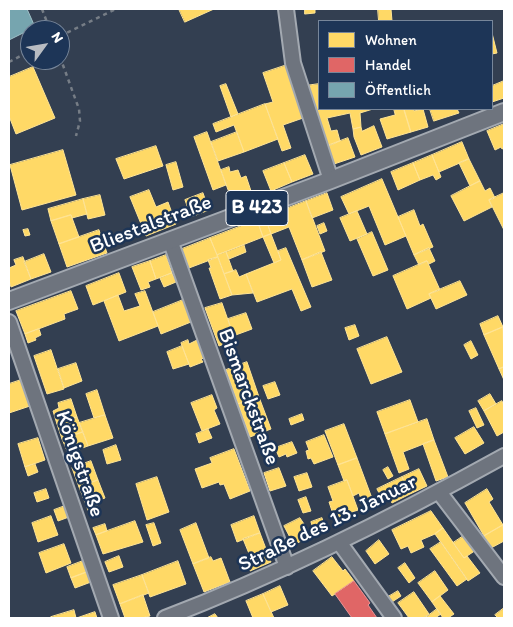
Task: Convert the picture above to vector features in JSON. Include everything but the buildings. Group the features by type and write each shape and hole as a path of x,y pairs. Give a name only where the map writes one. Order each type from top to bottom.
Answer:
{"main road":[{"name":"Bliestalstraße","path":"9,301 331,180 504,112"}],"street":[{"path":"286,9 293,63 331,180"},
{"name":"Bismarckstraße","path":"170,240 287,567"},
{"name":"Königstraße","path":"9,322 111,618"},
{"name":"Straße des 13. Januar","path":"165,618 224,595 287,567 439,492 504,456"},
{"path":"439,492 504,578"},
{"path":"339,542 394,618"}],"path":[{"path":"70,31 116,9"},
{"path":"65,70 79,109 80,121 76,136"}]}
